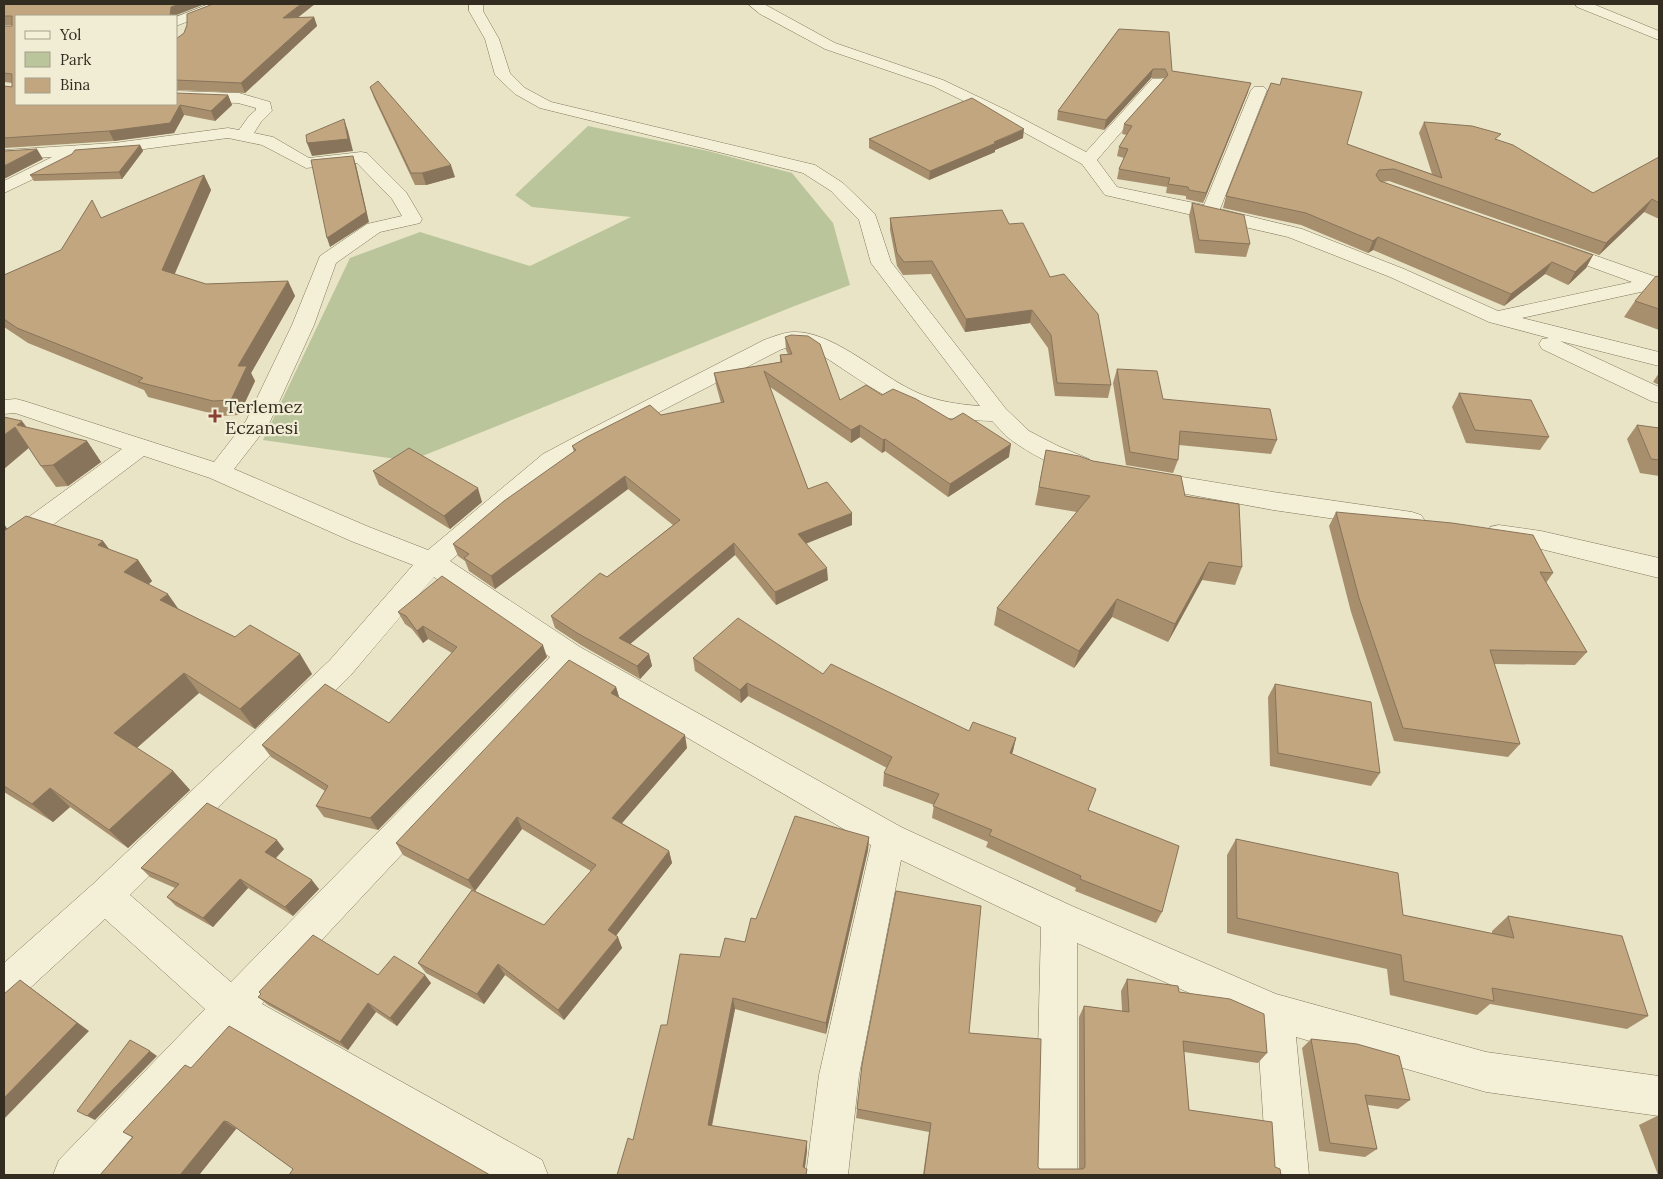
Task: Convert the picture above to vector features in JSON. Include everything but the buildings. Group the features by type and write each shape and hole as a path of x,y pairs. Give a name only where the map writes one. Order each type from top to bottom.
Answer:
{"street":[{"path":"180,26 220,4"},
{"path":"476,4 476,11 492,39 503,76 520,90 546,105 809,169 837,186 868,218 881,263 998,414 1021,436 1048,452 1089,469 1099,471"},
{"path":"756,4 765,11 830,46 938,83 1000,113 1088,160 1112,191 1295,233 1396,273 1496,318 1659,396"},
{"path":"1582,4 1659,36"},
{"path":"1088,160 1157,82"},
{"path":"1210,212 1259,90"},
{"path":"178,96 239,98 264,105 264,112 255,118 244,136"},
{"path":"4,154 78,150 228,133 267,141 306,163 362,157 400,196 413,219 374,228 327,260 303,325 257,424 219,472"},
{"path":"4,188 78,150"},
{"path":"1538,241 1657,282"},
{"path":"1496,318 1657,282"},
{"path":"1496,318 1659,359"},
{"path":"4,987 105,896 340,668 431,562 552,460 581,443 772,345 793,338 814,341 899,393 930,407 960,412 998,414"},
{"path":"8,402 139,448 219,472 360,534 431,562 570,655 889,838 1060,918 1275,1012 1486,1072 1659,1096"},
{"path":"4,548 139,448"},
{"path":"1128,476 1273,501 1436,525"},
{"path":"1474,530 1541,540 1659,568"},
{"path":"74,1175 570,655"},
{"path":"827,1175 839,1075 889,838"},
{"path":"105,896 232,1008 528,1175"},
{"path":"1056,1175 1060,918"},
{"path":"1275,1012 1286,1125 1288,1175"}],"green space":[{"path":"588,126 708,151 792,173 833,223 850,285 410,461 263,440 350,258 420,232 530,266 631,217 532,207 515,195"}],"place":[{"name":"Terlemez Eczanesi","path":"215,416"}]}
